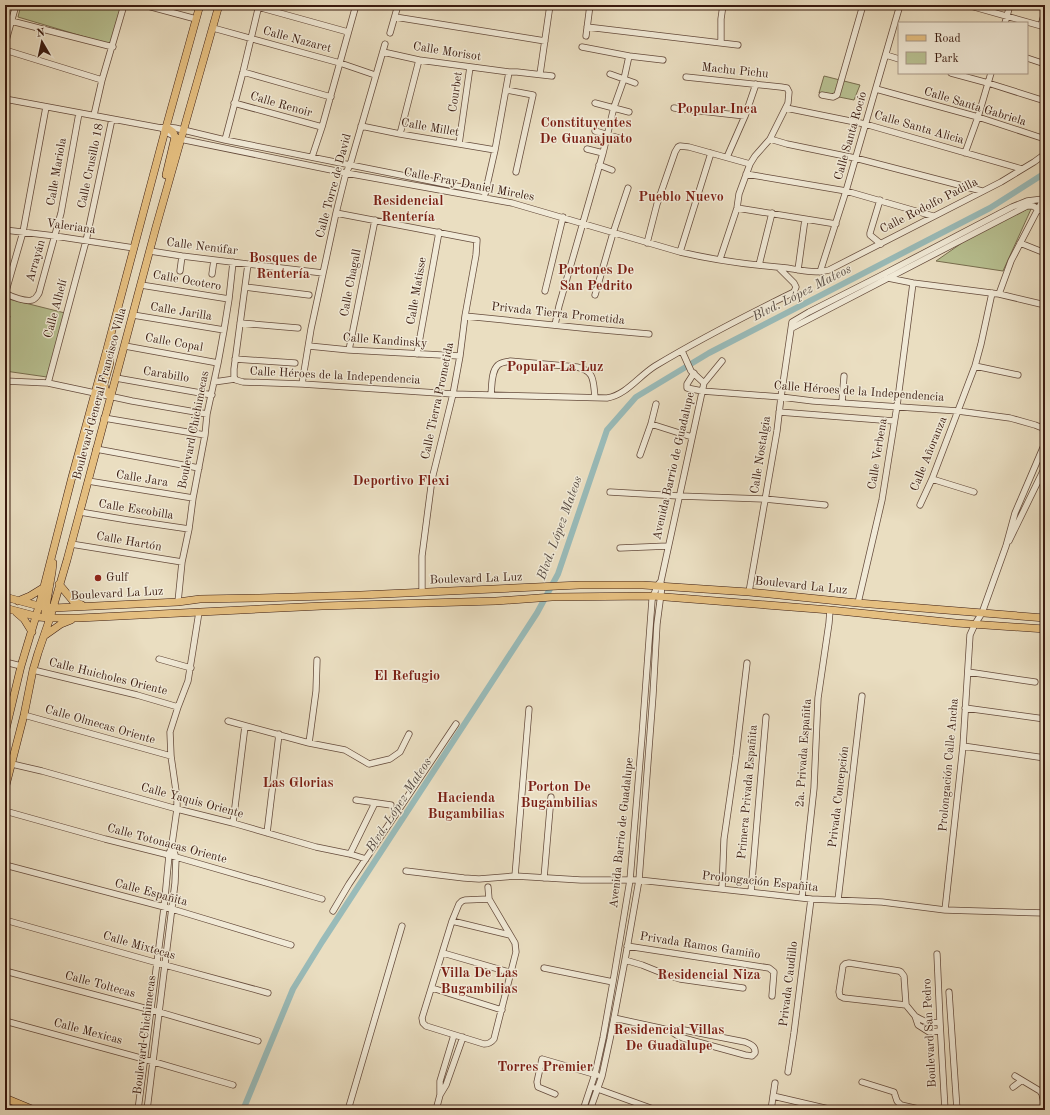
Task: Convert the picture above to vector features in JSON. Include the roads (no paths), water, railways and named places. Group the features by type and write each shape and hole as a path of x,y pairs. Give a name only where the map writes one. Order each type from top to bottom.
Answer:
{"main road":[{"name":"Boulevard General Francisco Villa","path":"5,733 7,713 36,616 42,607 43,588 52,553 134,248 164,128 200,5"},
{"name":"Boulevard General Francisco Villa","path":"5,789 24,715 33,670 44,636 47,618 53,608 67,560 150,251 178,138 182,130 219,5"},
{"path":"164,128 173,132 178,138"},
{"path":"107,349 110,357 110,363 104,384 105,390 110,396"},
{"path":"38,653 39,641 47,618 42,607 52,572 52,553"},
{"path":"59,584 74,601 84,606"},
{"name":"Boulevard La Luz","path":"5,597 42,607 53,608 178,602 200,599 267,598 580,585 660,584 858,603 1045,618"},
{"path":"579,596 581,591 580,585"},
{"path":"18,601 35,594 43,588"},
{"name":"Boulevard La Luz","path":"5,608 47,618 79,618 322,606 489,601 552,597 657,596 1045,629"},
{"path":"14,610 24,619 32,632"},
{"path":"44,636 62,624 79,618"},
{"path":"5,1098 34,1110"},
{"path":"5,1102 14,1102"}],"street":[{"path":"5,44 16,5"},
{"path":"94,115 102,80 124,5"},
{"path":"144,5 158,7 196,19"},
{"path":"312,157 331,98 356,5"},
{"path":"390,34 398,5"},
{"path":"540,74 550,5"},
{"path":"586,36 590,5"},
{"path":"715,5 723,6 721,19 721,43"},
{"path":"822,95 833,97 837,95 863,5"},
{"name":"Calle Santa Rocío","path":"820,272 846,191 900,5"},
{"path":"968,5 1027,22"},
{"path":"1005,22 1010,5"},
{"path":"225,140 259,6 348,32"},
{"path":"1028,22 1043,27 1045,11"},
{"path":"395,17 545,41"},
{"path":"11,21 112,47"},
{"path":"895,21 899,22"},
{"path":"587,27 738,45"},
{"name":"Calle Nazaret","path":"213,28 340,63 375,75"},
{"name":"Calle Torre de David","path":"302,384 311,329 346,172 350,165 385,44"},
{"path":"582,47 629,56 663,60"},
{"path":"5,50 102,80"},
{"name":"Calle Morisot","path":"383,52 419,60 509,72"},
{"path":"886,55 898,59"},
{"path":"555,325 562,293 603,153 614,107 624,79 629,56"},
{"path":"1028,58 1045,64"},
{"path":"400,134 419,60"},
{"name":"Courbet","path":"459,144 470,67"},
{"path":"243,72 331,98"},
{"path":"484,198 496,150 509,72 552,76"},
{"path":"610,74 635,83"},
{"path":"955,74 1045,101"},
{"path":"965,153 978,118 991,74"},
{"name":"Machu Pichu","path":"686,77 787,88 789,92 786,108"},
{"path":"727,157 745,116 756,84"},
{"name":"Calle Santa Gabriela","path":"876,89 1045,139"},
{"path":"507,90 533,94 516,172"},
{"name":"Calle Fray Daniel Mireles","path":"5,99 164,128 175,128 225,140 486,192"},
{"path":"596,102 628,112"},
{"name":"Calle Renoir","path":"234,103 322,127"},
{"path":"22,232 46,106"},
{"path":"674,108 745,116"},
{"path":"720,260 737,208 739,194 750,164 770,139 786,108"},
{"name":"Calle Santa Alicia","path":"786,108 865,124 1022,169"},
{"name":"Calle Mariola","path":"55,236 61,213 79,113"},
{"name":"Calle Crusillo 18","path":"86,241 112,119"},
{"name":"Calle Millet","path":"361,126 496,150"},
{"path":"595,131 619,138"},
{"name":"Calle Fray Daniel Mireles","path":"178,138 519,205 647,243 697,256 779,268 820,272"},
{"path":"770,139 855,158 982,191"},
{"path":"647,243 657,204 678,147 689,147 750,164"},
{"path":"587,148 603,153"},
{"path":"680,252 711,153"},
{"name":"Calle Rodolfo Padilla","path":"820,272 830,270 1001,182 1045,154"},
{"path":"599,165 612,170"},
{"path":"746,174 846,191 933,216"},
{"path":"595,295 613,232 628,188"},
{"path":"999,294 1011,261 1044,198"},
{"path":"792,325 836,298 1012,207 1027,201 1044,198"},
{"path":"880,200 870,235 881,244"},
{"path":"792,325 888,278 1027,206 1033,206 1045,213"},
{"path":"737,208 836,224"},
{"path":"336,213 439,232"},
{"path":"759,265 772,213"},
{"path":"545,291 563,217"},
{"path":"798,270 805,219"},
{"name":"Calle Chagall","path":"349,350 375,220"},
{"name":"Valeriana","path":"5,230 134,248"},
{"name":"Arrayán","path":"22,232 6,292 7,294 23,299 33,300 39,293 55,236"},
{"name":"Calle Tierra Prometida","path":"422,592 422,556 432,480 453,394 474,269 477,240 439,232"},
{"name":"Calle Matisse","path":"417,354 439,232"},
{"name":"Calle Alhelí","path":"48,384 86,241"},
{"path":"1020,243 1045,253"},
{"name":"Calle Nenúfar","path":"150,251 214,260 323,272"},
{"path":"180,271 182,256"},
{"path":"212,274 214,260"},
{"name":"Boulevard Chichimecas","path":"178,602 182,562 205,435 207,414 224,330 233,262"},
{"path":"214,382 235,379 235,359 248,264"},
{"path":"491,395 495,368 502,363 510,361 585,369 591,375 595,397 613,396 620,393 654,367 683,353 745,316 794,292 796,287 779,268"},
{"path":"880,276 914,283 999,294 1045,305"},
{"name":"Calle Verbena","path":"858,603 882,500 914,283"},
{"name":"Calle Ocotero","path":"141,284 229,299"},
{"path":"245,287 309,295"},
{"name":"Calle Añoranza","path":"920,505 932,479 975,366 992,293"},
{"name":"Calle Jarilla","path":"133,315 224,330"},
{"name":"Privada Tierra Prometida","path":"465,316 648,334"},
{"path":"240,323 298,328"},
{"name":"Calle Nostalgia","path":"748,592 777,430 792,325"},
{"name":"Calle Copal","path":"125,346 218,363"},
{"name":"Calle Kandinsky","path":"309,346 349,350 460,356"},
{"path":"683,353 692,372 704,383"},
{"path":"235,359 295,363"},
{"name":"Avenida Barrio de Guadalupe","path":"583,1110 595,1074 603,1038 630,880 642,736 650,611 657,596 660,584 704,383 722,362"},
{"path":"975,366 1018,375"},
{"name":"Calle Héroes de la Independencia","path":"692,372 687,388 702,391 813,401 958,411 1010,418 1045,429"},
{"path":"842,402 844,376"},
{"name":"Carabillo","path":"116,378 212,394"},
{"name":"Calle Héroes de la Independencia","path":"235,379 243,382 302,384 453,394 595,397"},
{"path":"5,381 48,384 207,414"},
{"path":"640,455 651,424 656,404"},
{"path":"779,412 894,421"},
{"path":"104,418 205,435"},
{"path":"651,424 692,437"},
{"path":"974,624 982,613 1006,546 1015,513 1045,442"},
{"path":"96,449 199,468"},
{"path":"1006,546 1018,525 1045,467"},
{"path":"932,479 974,492"},
{"name":"Calle Jara","path":"88,481 193,498"},
{"path":"610,492 765,499 825,505"},
{"name":"Calle Escobilla","path":"80,512 189,529"},
{"name":"Calle Hartón","path":"71,544 182,562"},
{"path":"620,548 668,546"},
{"name":"Avenida Barrio de Guadalupe","path":"590,1110 602,1076 610,1039 638,880 653,695 657,596"},
{"name":"2a. Privada Españita","path":"802,897 814,788 818,698 830,610"},
{"name":"Boulevard Chichimecas","path":"138,1110 164,908 169,855 177,808 176,786 171,756 170,732 188,681 199,612"},
{"name":"Prolongación Calle Ancha","path":"945,910 963,746 970,635 974,624"},
{"path":"159,659 191,668"},
{"path":"309,743 316,691 317,660"},
{"path":"5,662 21,666"},
{"path":"722,889 724,839 747,663"},
{"name":"Calle Huicholes Oriente","path":"33,670 137,695 178,707"},
{"path":"968,672 1036,682"},
{"name":"Privada Concepción","path":"838,900 862,696"},
{"path":"965,708 1045,719"},
{"path":"515,876 529,709"},
{"name":"Calle Olmecas Oriente","path":"24,715 171,756"},
{"name":"Primera Privada Españita","path":"751,892 766,717"},
{"path":"228,721 309,743 345,750 369,764 390,759 400,752 409,734"},
{"path":"333,911 349,884 456,724"},
{"path":"233,822 245,726"},
{"path":"267,833 279,734"},
{"path":"963,746 1045,758"},
{"name":"Calle Yaquis Oriente","path":"12,764 233,822 267,833 366,859"},
{"path":"544,878 551,797"},
{"path":"356,800 391,805"},
{"path":"350,854 375,803"},
{"name":"Calle Totonacas Oriente","path":"5,811 112,841 169,855 322,899"},
{"name":"Boulevard Chichimecas","path":"147,1110 176,873 176,858 172,844"},
{"name":"Calle Españita","path":"5,865 172,909 291,944"},
{"name":"Prolongación Españita","path":"406,871 472,878 515,876 581,880 638,880 812,899 882,902 945,910 1045,912"},
{"path":"488,887 489,899 516,947 516,957 492,1042 484,1044 426,1026 423,1016 452,921 459,904 462,901 489,899"},
{"name":"Privada Caudillo","path":"788,1072 812,899"},
{"name":"Calle Mixtecas","path":"5,920 268,993"},
{"path":"452,921 510,935"},
{"path":"348,1110 402,926"},
{"name":"Privada Ramos Gamiño","path":"627,946 769,968 774,972 772,996"},
{"path":"443,953 512,973"},
{"name":"Boulevard San Pedro","path":"937,954 945,1110"},
{"path":"625,960 676,978 743,988"},
{"path":"906,1005 844,998 840,996 839,992 843,966 845,964 849,964 902,972 904,976 906,1005 915,1016 918,1025 925,1031 940,1031"},
{"path":"544,968 613,982"},
{"name":"Calle Toltecas","path":"5,971 159,1012 258,1041"},
{"path":"432,988 502,1010"},
{"name":"Boulevard San Pedro","path":"949,992 957,1110"},
{"path":"915,1016 926,1022 940,1022"},
{"path":"614,1018 670,1030 684,1030 745,1042 754,1046 755,1053 752,1056 745,1056 683,1038 670,1030"},
{"name":"Calle Mexicas","path":"5,1021 233,1085"},
{"path":"436,1110 440,1095 440,1081 454,1035"},
{"path":"440,1095 446,1085 463,1037"},
{"path":"603,1038 610,1039"},
{"path":"941,1042 952,1042"},
{"path":"555,1094 538,1087 537,1085 542,1059 602,1076"},
{"path":"1015,1076 1021,1081 1037,1088 1040,1091 1045,1108"},
{"path":"1013,1087 1021,1081"},
{"path":"862,1082 894,1092 897,1101 901,1105 922,1110"},
{"path":"771,1110 775,1083"},
{"path":"591,1086 656,1110"},
{"path":"773,1096 808,1107 833,1110"}],"waterway":[{"name":"Blvd. López Mateos","path":"243,1110 293,989 322,942 537,613 558,574 607,430 636,397 709,353 990,208 1045,173"}],"place":[{"name":"Gulf","path":"98,578"}],"district":[{"name":"Popular Inca","path":"717,109"},
{"name":"Constituyentes De Guanajuato","path":"586,132"},
{"name":"Pueblo Nuevo","path":"681,197"},
{"name":"Residencial Rentería","path":"408,210"},
{"name":"Bosques de Rentería","path":"283,266"},
{"name":"Portones De San Pedrito","path":"596,278"},
{"name":"Popular La Luz","path":"555,367"},
{"name":"Deportivo Flexi","path":"401,481"},
{"name":"El Refugio","path":"407,676"},
{"name":"Las Glorias","path":"298,783"},
{"name":"Porton De Bugambilias","path":"559,796"},
{"name":"Hacienda Bugambilias","path":"466,806"},
{"name":"Residencial Niza","path":"709,975"},
{"name":"Villa De Las Bugambilias","path":"479,982"},
{"name":"Residencial Villas De Guadalupe","path":"669,1038"},
{"name":"Torres Premier","path":"545,1067"}]}
